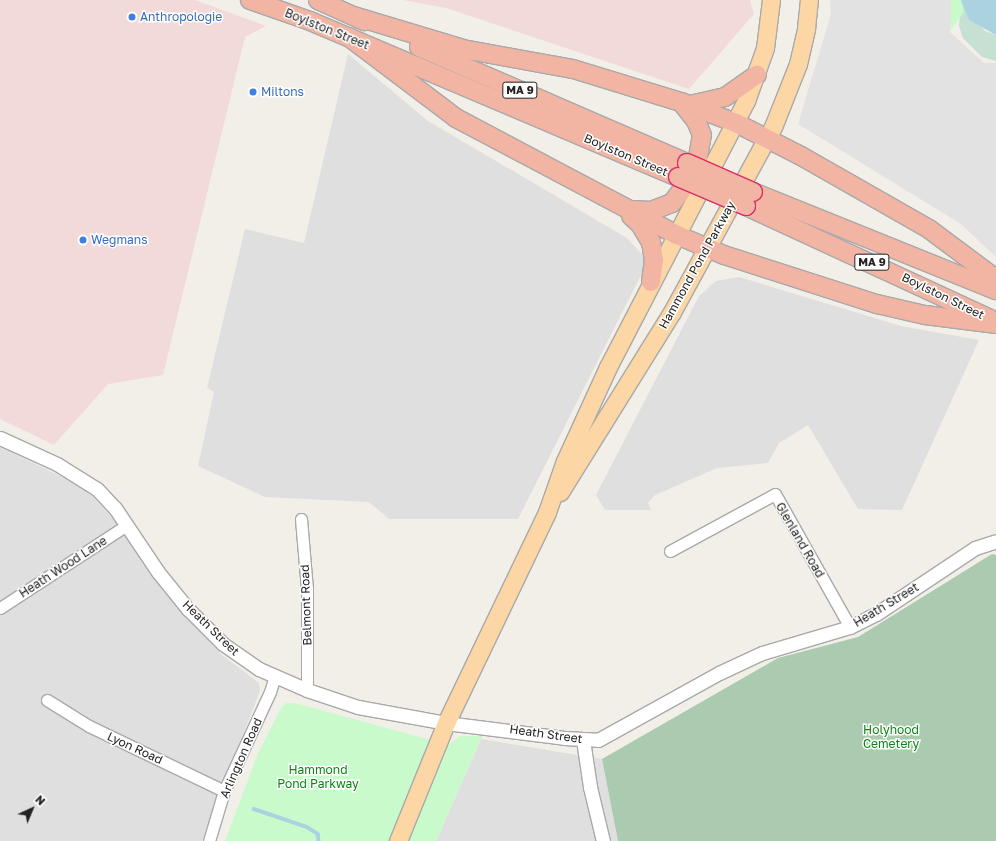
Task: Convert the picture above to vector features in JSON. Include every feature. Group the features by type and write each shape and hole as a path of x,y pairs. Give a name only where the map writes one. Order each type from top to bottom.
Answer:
{"highway":[{"name":"Boylston Street","path":"250,0 349,37 682,170 749,199 996,290"},
{"name":"Boylston Street","path":"318,0 682,170"},
{"path":"354,16 463,49 573,69 685,104 736,123 767,138 929,229 996,279"},
{"path":"349,37 456,118 677,235 708,248 877,304 925,315 996,323"},
{"path":"685,104 725,97 757,74"},
{"path":"620,206 634,210 652,211 672,203 681,191 702,142 696,121 685,104"},
{"name":"Boylston Street","path":"749,199 996,323"},
{"path":"620,206 640,224 651,242 654,260 651,282"}],"main road":[{"name":"Hammond Pond Parkway","path":"398,841 446,723 546,512 574,441 651,282 736,123 757,74 768,33 771,0"},
{"name":"Hammond Pond Parkway","path":"546,512 586,454 708,248 767,138 796,71 806,32 809,0"}],"street":[{"name":"Heath Street","path":"0,438 57,464 87,481 105,497 125,522 172,590 206,627 243,659 275,676 307,690 358,707 446,723 583,740 598,740 613,734 719,673 762,653 850,627 876,614 975,548 996,541"},
{"name":"Glenland Road","path":"670,552 775,494 850,627"},
{"name":"Belmont Road","path":"301,519 307,589 307,690"},
{"name":"Heath Wood Lane","path":"0,608 125,522"},
{"name":"Arlington Road","path":"209,841 224,791 270,692 275,676"},
{"name":"Lyon Road","path":"47,700 89,726 224,791"},
{"path":"583,740 590,787 603,841"}],"shaded area":[{"path":"0,0 195,0 266,26 245,37 163,375 108,384 54,445 0,419"},
{"path":"403,0 750,0 754,14 689,89 446,8"},
{"path":"830,0 951,0 950,32 984,63 996,63 996,257 961,224 798,124 831,14"},
{"path":"348,54 428,121 627,238 648,261 518,519 389,519 369,502 265,497 198,466 214,392 207,388 245,229 304,243"},
{"path":"739,277 901,326 979,340 902,510 858,509 808,425 779,443 768,463 717,468 655,495 648,503 651,510 605,510 596,495 699,296 716,281"},
{"path":"0,447 85,488 114,520 163,591 222,655 259,683 260,691 202,841 0,841"},
{"path":"481,739 602,759 618,841 436,841"}],"green space":[{"path":"951,0 961,0 964,12 949,32"},
{"path":"961,1 985,31 996,35 996,61 982,57 963,38 959,26"},
{"name":"Holyhood Cemetery","path":"992,554 996,555 996,841 618,841 602,759 778,658 858,637"},
{"name":"Hammond Pond Parkway","path":"286,703 295,703 449,745 460,736 482,736 436,841 225,841 258,753 281,708"}],"water":[{"path":"961,0 996,0 996,35 969,20"}],"waterway":[{"path":"254,809 307,827 318,834 319,841"}],"place":[{"name":"Anthropologie","path":"132,17"},
{"name":"Miltons","path":"253,92"},
{"name":"Wegmans","path":"83,240"}]}
